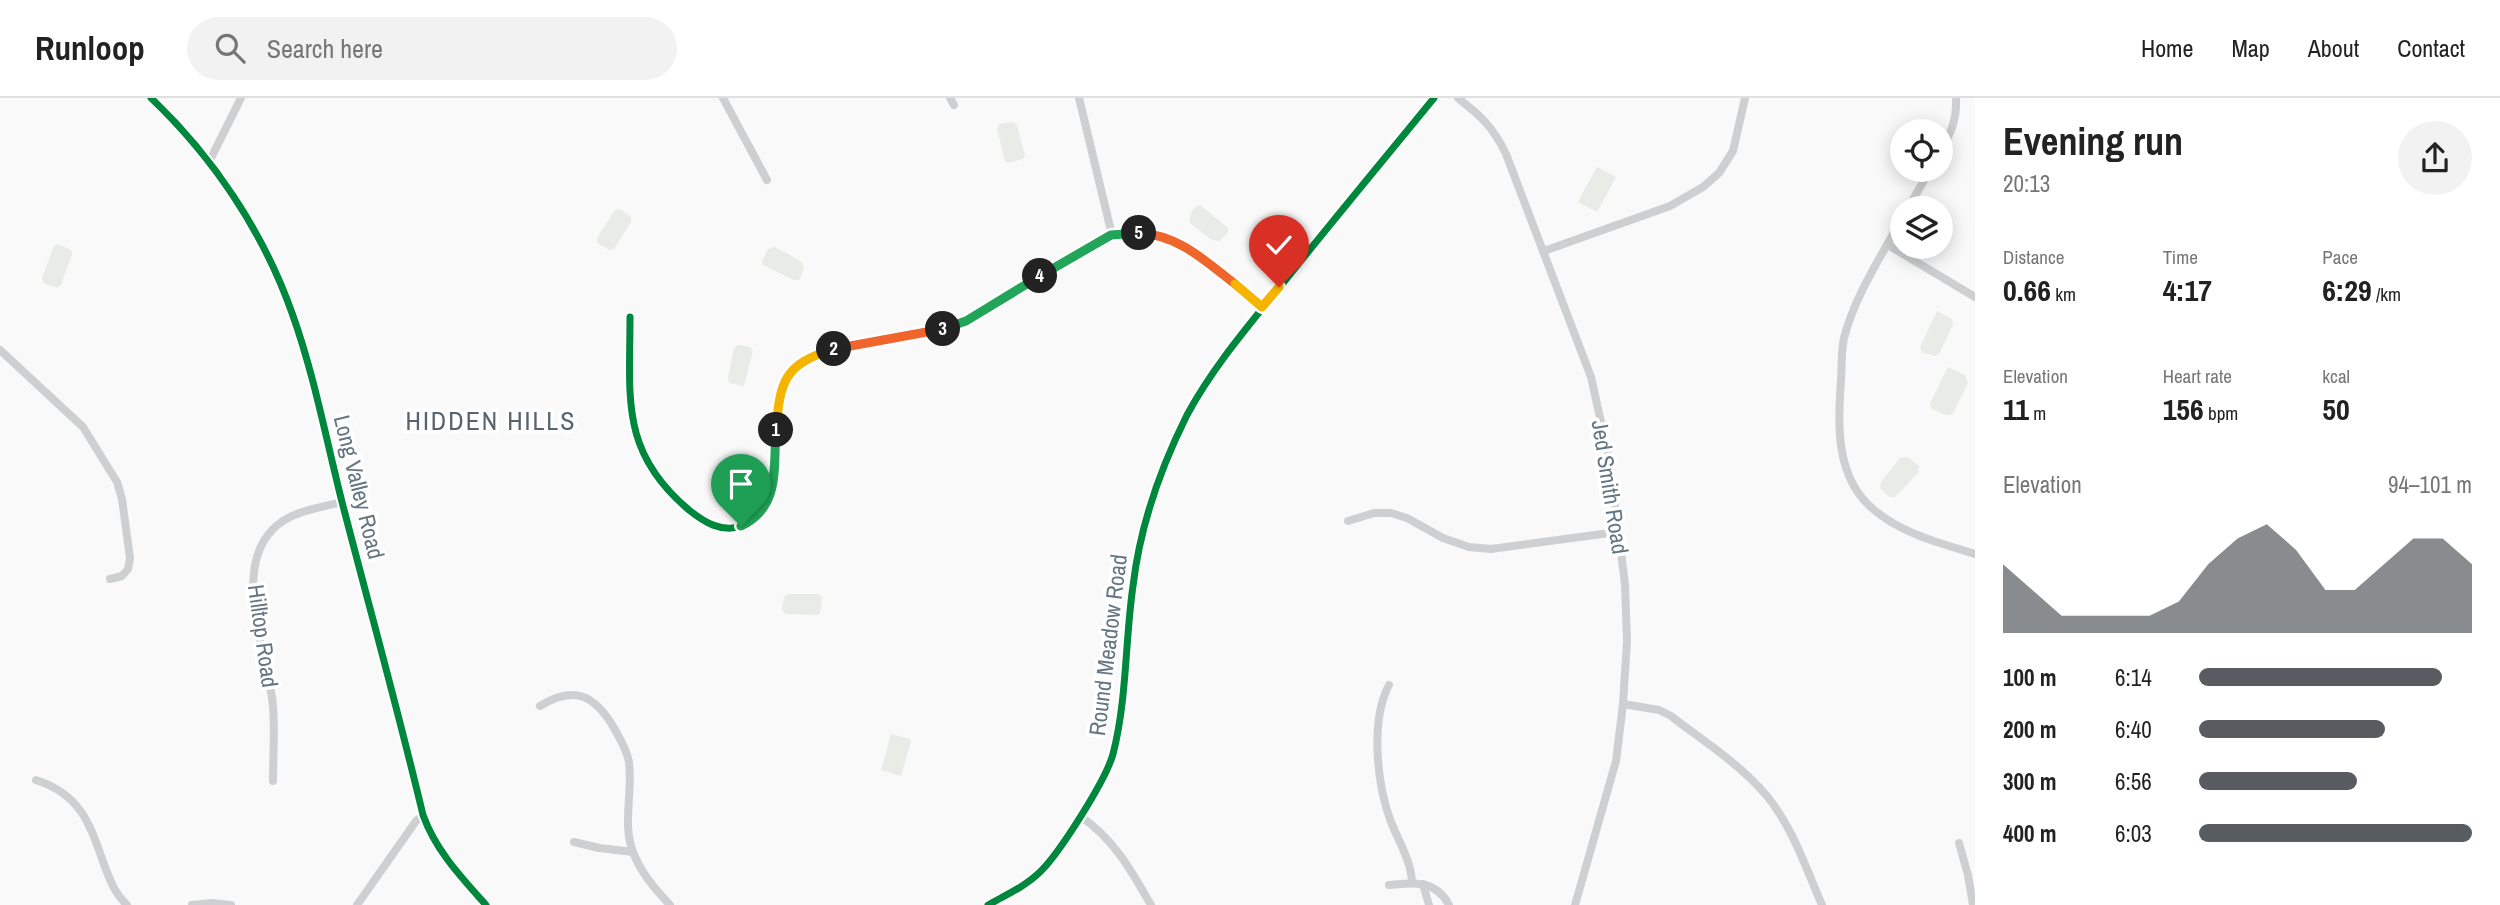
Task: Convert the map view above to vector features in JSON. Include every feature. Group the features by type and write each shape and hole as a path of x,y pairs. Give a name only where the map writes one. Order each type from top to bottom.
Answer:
{"street":[{"name":"Long Valley Road","path":"151,98 183,130 242,208 292,312 423,815 432,838 448,863 486,905"},
{"path":"209,162 241,98"},
{"path":"723,98 767,180"},
{"path":"1079,98 1111,235"},
{"name":"Round Meadow Road","path":"988,905 1029,882 1042,870 1104,777 1116,741 1133,584 1141,540 1154,494 1176,438 1199,394 1231,346 1434,98"},
{"name":"Jed Smith Road","path":"1458,98 1485,119 1495,132 1544,251 1591,377 1609,458 1625,584 1627,641 1623,704 1616,761 1575,905"},
{"path":"1544,251 1670,206 1703,187 1718,173 1733,150 1745,98"},
{"path":"1953,129 1957,111 1956,98"},
{"path":"630,317 629,400 635,435 642,454 653,473 703,521 715,526 741,526 755,519 766,506 772,490 778,406 784,384 798,364 817,354 954,326 1111,235 1148,234 1178,242 1262,307"},
{"path":"1890,241 1862,288 1843,339 1838,421 1845,466 1871,508 1894,524 1915,535 1975,554"},
{"path":"1888,245 1975,297"},
{"path":"0,350 83,427 117,482 130,558 128,569 122,576 110,579"},
{"name":"Hilltop Road","path":"273,781 273,706 253,587 254,565 258,549 265,538 282,521 342,502"},
{"path":"1348,521 1374,513 1391,513 1407,517 1443,538 1469,547 1491,549 1617,532"},
{"path":"1389,685 1382,699 1381,710 1380,785 1390,819 1412,871 1412,883"},
{"path":"540,706 555,696 568,694 593,701 604,712 623,743 629,760 628,828 633,852 647,879 670,905"},
{"path":"1623,704 1659,710 1671,716 1752,781 1781,816 1822,905"},
{"path":"36,780 66,793 76,805 94,834 114,890 127,905"},
{"path":"357,905 423,815"},
{"path":"1080,816 1114,844 1151,905"},
{"path":"574,842 633,852"},
{"path":"1959,843 1973,905"},
{"path":"1423,884 1429,905"},
{"path":"1389,885 1423,884 1436,889 1449,905"},
{"path":"192,905 231,905"}],"shaded area":[{"path":"1013,122 1017,125 1025,156 1008,163 1005,161 997,129 999,124"},
{"path":"1597,167 1616,177 1597,212 1578,202"},
{"path":"1200,205 1228,228 1220,241 1212,240 1190,223 1192,212"},
{"path":"620,209 631,217 631,222 614,249 609,250 598,243 597,238 615,210"},
{"path":"58,244 71,250 72,254 61,285 57,288 44,283 42,278 54,246"},
{"path":"775,247 802,262 804,269 799,280 763,265 768,249"},
{"path":"1937,311 1952,319 1953,325 1939,354 1934,356 1922,352 1920,347"},
{"path":"738,345 750,347 753,351 744,386 729,383 728,378 734,348"},
{"path":"1948,367 1965,375 1968,383 1952,415 1932,409 1930,404"},
{"path":"1908,457 1919,466 1918,473 1895,497 1890,497 1880,488 1881,482 1900,458"},
{"path":"788,594 818,594 822,597 820,613 786,614 782,610 784,597"},
{"path":"891,734 911,741 901,776 881,770"}],"cycle path":[{"path":"151,98 195,145 234,197 251,224 280,283 300,336 313,383 423,815 442,852 486,905"},
{"path":"988,905 1029,881 1049,862 1082,815 1109,766 1121,713 1136,564 1160,477 1187,415 1234,345 1434,98"},
{"path":"630,317 630,399 640,445 651,467 689,510 707,522 734,528 760,514 769,497 774,475 779,403 785,381 797,364 809,357 847,345 935,331 960,324 1103,238 1133,232 1154,234 1194,252 1262,307"}],"district":[{"name":"HIDDEN HILLS","path":"491,421"}],"route":[{"path":"741,526 755,519 766,506 772,490 780,396 788,375 807,358 838,348 954,326 1111,235 1148,234 1178,242 1262,307 1279,287"}]}
